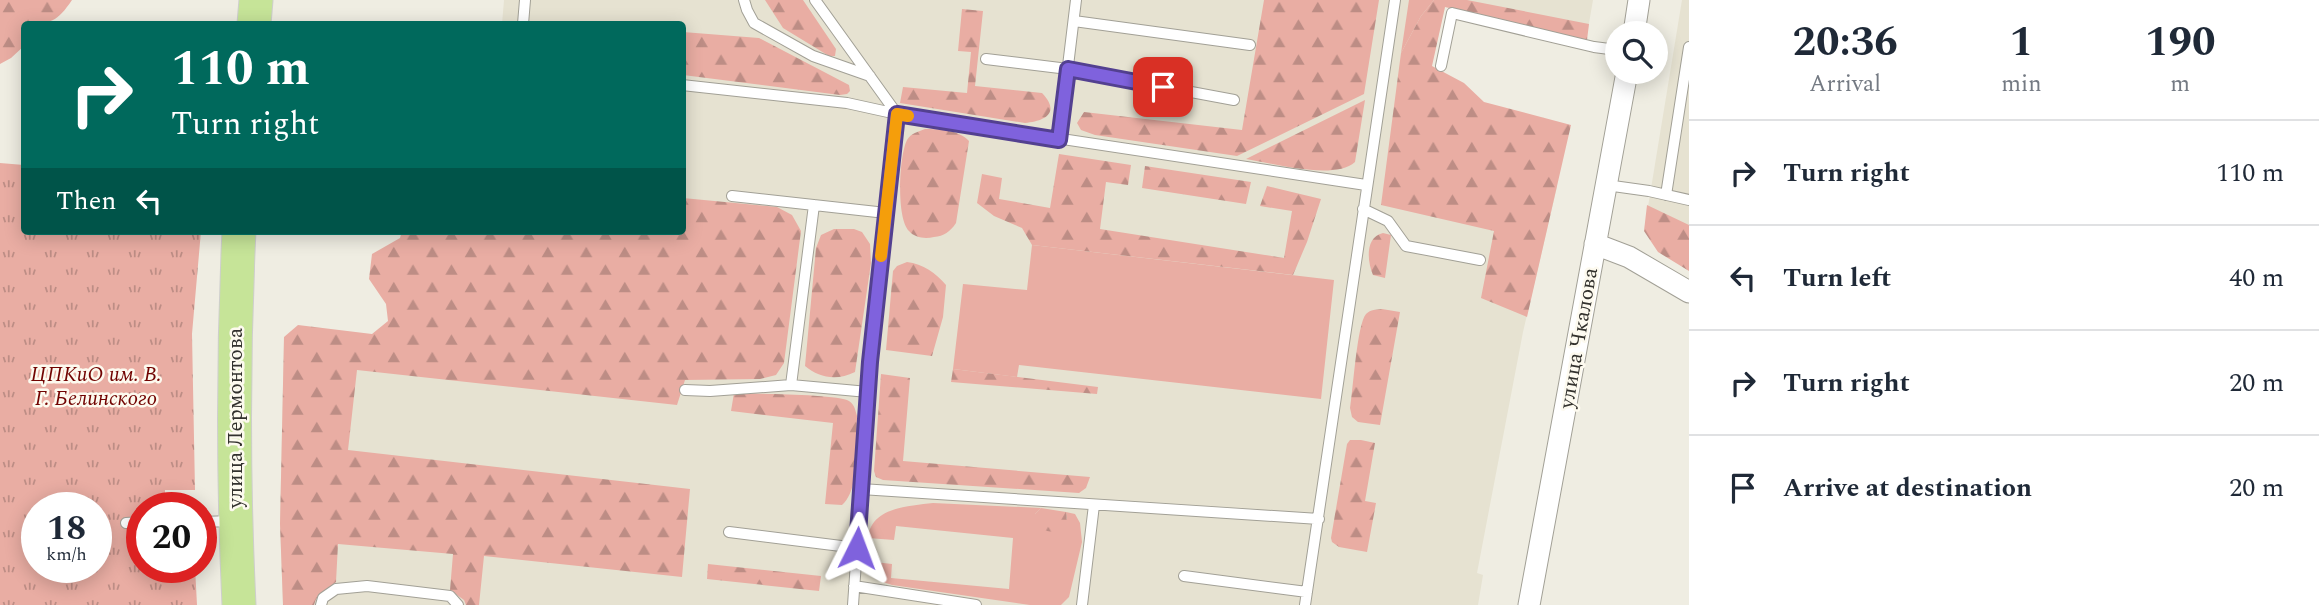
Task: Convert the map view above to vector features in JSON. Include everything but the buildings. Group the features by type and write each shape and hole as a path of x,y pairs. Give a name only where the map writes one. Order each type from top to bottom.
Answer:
{"main road":[{"path":"254,21 256,0"},
{"name":"улица Лермонтова","path":"239,235 234,331 235,521 239,605"}],"street":[{"path":"1636,21 1639,0"},
{"name":"улица Чкалова","path":"1530,605 1625,84"},
{"path":"1595,244 1629,257 1689,292"}],"lane":[{"path":"523,21 525,0"},
{"path":"744,0 754,23 813,56 870,76"},
{"path":"816,0 897,114 868,392 853,605"},
{"path":"1059,140 1075,0"},
{"path":"1305,605 1395,0"},
{"path":"1441,66 1452,13 1605,48"},
{"path":"1074,20 1250,45"},
{"path":"1665,195 1689,47"},
{"path":"986,59 1068,69 1234,100"},
{"path":"686,85 848,103 897,114 1059,140 1366,185"},
{"path":"1606,185 1689,200"},
{"path":"733,196 886,213"},
{"path":"791,384 814,205"},
{"path":"1363,209 1388,221 1406,246 1480,261"},
{"path":"685,390 709,391 791,384 868,392"},
{"path":"860,489 1319,520"},
{"path":"1082,605 1094,505"},
{"path":"217,522 235,521"},
{"path":"729,532 857,548"},
{"path":"1184,576 1307,592"},
{"path":"321,605 323,598 336,589 367,586 450,596 457,605"},
{"path":"854,586 976,605"}],"shaded area":[{"path":"504,0 1593,0 1588,29 1445,7 1413,147 1557,187 1523,332 1477,573 1483,575 1478,605 283,605 280,524 284,337 539,364 678,235 686,235 686,21 502,21"},
{"path":"1682,0 1689,0 1689,243 1644,231"}],"green space":[{"path":"0,0 72,0 62,13 52,20 21,21 21,49 0,64"},
{"path":"765,0 803,0 836,49 835,56 829,56 783,28"},
{"path":"1264,0 1379,0 1364,94 1237,156 1095,135 1081,130 1077,123 1084,112 1242,130"},
{"path":"1409,0 1434,0 1421,16 1401,53"},
{"path":"1434,0 1467,0 1589,24 1587,40 1445,7 1432,66 1464,83 1484,102 1571,125 1527,317 1481,298 1494,231 1381,205 1401,53 1421,16"},
{"path":"962,9 983,11 975,86 1042,93 1050,106 1048,115 1025,123 900,103 903,87 967,93 971,52 958,51"},
{"path":"686,32 759,38 849,85 850,91 840,95 686,75"},
{"path":"1365,100 1355,162 1345,167 1333,170 1302,169 1246,159"},
{"path":"925,129 954,132 969,141 956,223 944,235 927,238 914,235 905,224 900,187 902,159 907,140"},
{"path":"1059,154 1131,165 1128,185 1106,182 1100,229 1284,258 1292,211 1260,206 1267,186 1321,199 1293,275 1032,245 1022,228 994,216 977,203 982,174 1002,178 999,199 1050,208"},
{"name":"ЦПКиО им. В. Г. Белинского","path":"0,163 21,165 21,235 201,235 192,334 195,490 126,492 126,583 196,583 197,605 0,605"},
{"path":"1145,166 1251,182 1246,204 1142,188"},
{"path":"686,198 777,207 792,215 801,231 784,363 776,375 760,379 685,380 677,405 357,370 348,450 690,489 682,577 484,556 479,605 466,605 464,600 450,590 453,554 338,544 336,582 316,599 314,605 283,605 280,524 284,337 298,325 372,334 388,321 386,304 369,279 372,254 401,235 686,235"},
{"path":"1647,205 1689,225 1689,271 1658,252 1644,231"},
{"path":"834,229 854,229 862,232 870,244 871,263 855,372 835,377 822,376 805,366 816,248 821,235"},
{"path":"1377,235 1391,235 1385,278 1373,275 1369,257 1370,244"},
{"path":"1032,245 1334,280 1321,399 1019,365 1017,377 953,369 963,284 1027,290"},
{"path":"907,262 929,270 946,285 943,317 932,356 886,350 893,271"},
{"path":"1382,309 1400,312 1380,425 1358,422 1352,417 1350,408 1363,320 1370,311"},
{"path":"953,369 1098,387 1097,394 951,382"},
{"path":"881,374 910,378 903,461 1090,477 1086,488 1079,493 883,480 876,477 874,471"},
{"path":"734,393 829,397 851,403 857,416 855,476 848,498 842,505 825,504 833,423 731,411"},
{"path":"1350,440 1375,443 1365,501 1376,503 1367,552 1339,547 1331,538 1347,444"},
{"path":"933,503 1041,508 1035,514 1067,519 1066,512 1075,514 1080,523 1082,542 1069,597 1061,605 1030,605 892,585 875,577 866,561 892,564 891,578 1009,589 1013,538 896,526 894,540 868,538 876,520 884,514 903,507"},
{"path":"1041,508 1066,512 1064,527 1052,532 1041,529 1035,514"},
{"path":"708,564 821,576 819,591 707,579"}],"slow traffic":[{"path":"881,256 897,114 908,116"}],"route":[{"path":"857,548 870,362 897,114 1059,140 1068,69 1163,87"}]}
